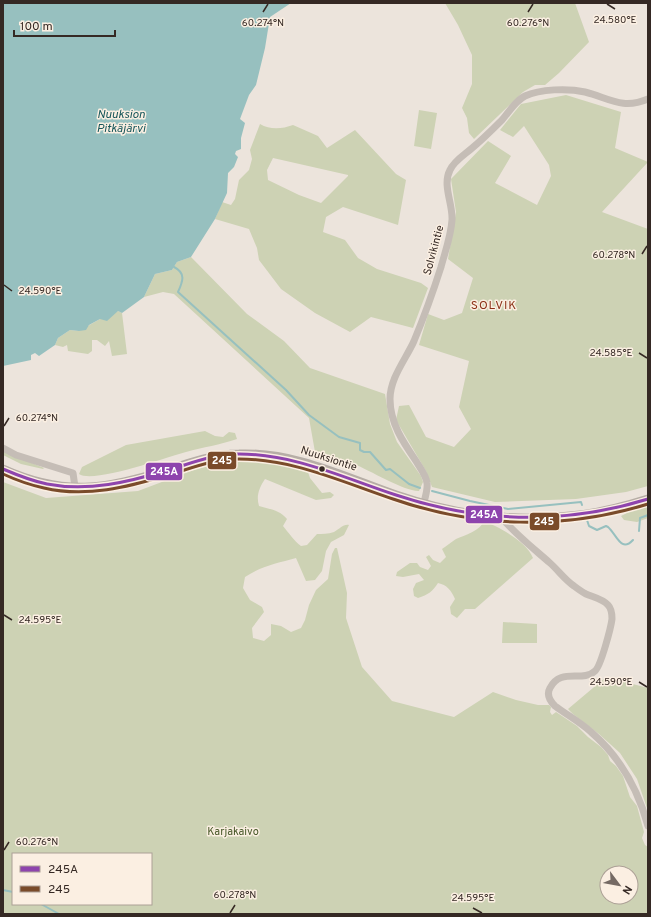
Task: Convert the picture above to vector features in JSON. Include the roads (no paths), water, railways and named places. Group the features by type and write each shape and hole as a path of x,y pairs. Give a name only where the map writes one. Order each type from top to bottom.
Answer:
{"street":[{"name":"Solvikintie","path":"424,503 427,484 425,475 401,440 394,423 390,399 391,386 413,341 440,268 450,233 452,209 448,189 448,176 450,169 501,121 518,101 532,93 565,90 584,91 609,100 627,104 639,103 648,99"},
{"path":"3,448 16,455 73,473 75,488"},
{"name":"Nuuksiontie","path":"3,469 39,482 75,488 97,487 118,484 219,456 256,454 276,456 315,465 397,495 424,503 457,511 501,517 522,518 580,515 608,510 648,499"},
{"path":"501,517 510,529 571,584 585,593 604,601 612,612 612,620 597,670 592,674 558,678 548,692 550,701 555,706 592,732 618,760 631,781 648,826"}],"water":[{"name":"Nuuksion Pitkäjärvi","path":"3,3 291,3 270,17 265,48 256,85 249,95 240,119 245,123 241,138 241,149 236,151 235,154 238,157 234,167 228,173 227,193 215,219 191,257 177,262 172,270 155,274 144,297 122,313 118,311 107,321 100,319 89,325 86,330 70,330 58,338 55,345 39,356 35,353 31,355 31,360 3,366"}],"waterway":[{"path":"174,267 178,269 182,275 178,292 286,390 309,415 339,437 360,443 360,450 370,452 386,470 390,469 409,484 420,488"},
{"path":"432,491 508,509 581,502 582,505"},
{"path":"639,531 640,518 648,515"},
{"path":"587,520 589,526 597,530 606,526 608,527 622,544 629,544 633,540"},
{"path":"3,890 12,892"},
{"path":"43,905 59,914"}],"district":[{"name":"SOLVIK","path":"494,305"}],"park label":[{"name":"Karjakaivo","path":"233,831"}]}
